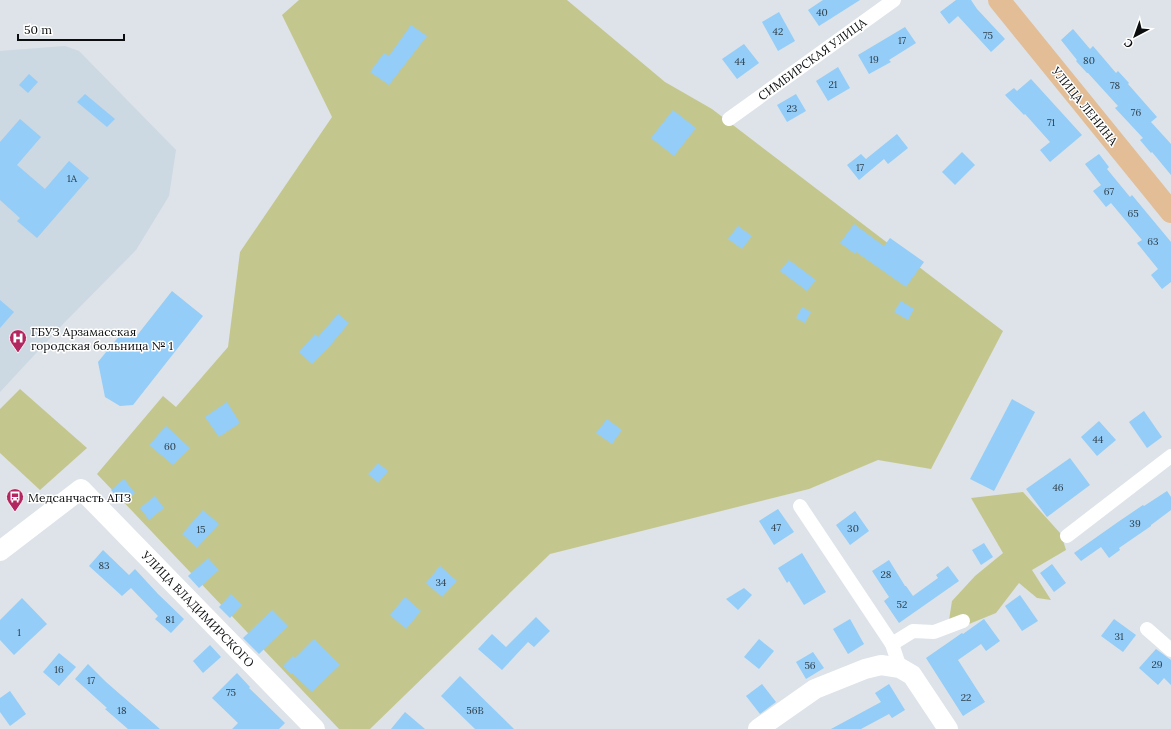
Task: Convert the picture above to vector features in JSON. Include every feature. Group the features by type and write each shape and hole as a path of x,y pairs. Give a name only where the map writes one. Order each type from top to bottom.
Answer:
{"main road":[{"name":"УЛИЦА ЛЕНИНА","path":"999,0 1171,212"}],"street":[{"name":"СИМБИРСКАЯ УЛИЦА","path":"729,119 894,0"},
{"path":"1067,536 1171,456"},
{"name":"УЛИЦА ВЛАДИМИРСКОГО","path":"0,552 81,489 315,729"},
{"path":"800,506 892,644 900,668"},
{"path":"892,644 912,631 934,632 963,621"},
{"path":"1147,629 1171,650"},
{"path":"758,729 816,689 880,665 900,668 912,675 948,729"}],"shaded area":[{"path":"65,46 79,51 176,150 169,196 136,250 64,323 0,392 0,51"}],"green space":[{"path":"299,0 567,0 665,82 712,109 1003,331 931,469 878,460 809,489 550,554 370,729 339,729 97,474 163,396 176,407 228,347 240,252 332,117 282,15"},
{"path":"20,389 87,448 40,490 0,453 0,409"},
{"path":"1023,492 1061,534 1066,550 1032,570 1051,600 1037,598 1019,583 996,613 947,633 952,601 975,576 1003,553 971,498"}],"building":[{"path":"823,0 860,0 819,26 808,10"},
{"path":"956,0 971,0 977,9 1005,39 991,52 958,16 949,24 940,12"},
{"path":"779,12 795,41 778,51 762,22"},
{"path":"411,25 427,36 389,85 370,72 384,53 389,56"},
{"path":"905,27 916,43 889,60 891,62 869,74 858,55"},
{"path":"1073,29 1090,49 1093,46 1116,73 1118,71 1157,117 1151,122 1171,144 1171,175 1140,140 1143,138 1115,108 1118,106 1076,61 1077,60 1061,40"},
{"path":"744,44 759,63 737,79 722,59"},
{"path":"838,67 850,88 828,101 816,81"},
{"path":"29,74 38,82 28,93 19,85"},
{"path":"1031,79 1082,135 1050,162 1040,150 1050,142 1025,114 1024,115 1005,95 1014,88 1017,91"},
{"path":"85,94 115,119 107,127 77,102"},
{"path":"796,94 806,111 787,122 777,105"},
{"path":"673,110 696,128 674,156 651,138"},
{"path":"20,119 41,137 17,165 45,189 69,161 89,178 37,238 17,221 20,218 0,200 0,142"},
{"path":"897,134 908,148 888,164 884,159 859,180 847,165 861,154 866,159"},
{"path":"962,152 975,165 955,185 942,172"},
{"path":"1099,154 1109,167 1107,169 1130,197 1132,195 1171,242 1171,282 1162,289 1151,275 1158,269 1137,243 1142,240 1111,203 1106,207 1093,191 1101,185 1085,164"},
{"path":"854,224 884,246 890,238 924,262 906,287 856,252 855,254 840,243"},
{"path":"738,226 752,236 742,249 728,239"},
{"path":"789,260 816,280 807,291 780,271"},
{"path":"172,291 203,316 133,405 120,406 105,397 98,362 124,330 135,338"},
{"name":"ГБУЗ Арзамасская городская больница № 1","path":"0,300 14,312 0,328"},
{"path":"901,301 914,309 908,320 894,312"},
{"path":"802,307 811,312 805,323 796,318"},
{"path":"338,314 349,323 329,347 312,364 299,352 315,334 318,337"},
{"path":"1012,399 1035,412 994,491 970,479"},
{"path":"227,402 240,423 219,437 205,417"},
{"path":"1144,411 1162,437 1147,448 1129,422"},
{"path":"607,419 622,430 612,444 596,433"},
{"path":"1099,421 1116,440 1097,456 1081,437"},
{"path":"166,426 190,448 173,465 149,445"},
{"path":"1070,458 1090,485 1047,517 1026,489"},
{"path":"378,463 388,471 378,483 368,474"},
{"path":"124,479 135,493 122,503 111,490"},
{"path":"1167,491 1171,497 1171,510 1119,548 1120,550 1109,558 1101,547 1081,561 1074,553 1143,505 1144,506"},
{"path":"155,496 164,508 149,520 140,508"},
{"path":"778,509 794,532 774,545 759,521"},
{"path":"203,510 219,524 197,548 182,534"},
{"path":"855,511 869,531 850,545 836,525"},
{"path":"984,543 993,557 981,565 972,550"},
{"path":"103,550 129,575 135,569 184,619 171,633 155,619 158,616 131,588 122,596 89,566"},
{"path":"802,553 826,592 804,605 789,581 787,583 778,568"},
{"path":"208,558 219,570 199,588 188,576"},
{"path":"889,560 913,596 938,578 936,575 948,566 959,581 899,623 884,601 889,597 872,571"},
{"path":"1052,564 1066,583 1054,592 1040,573"},
{"path":"440,566 457,581 442,597 426,583"},
{"path":"744,588 752,595 738,610 726,599"},
{"path":"231,594 242,605 230,618 219,607"},
{"path":"1020,595 1038,621 1022,631 1005,606"},
{"path":"405,597 421,611 406,629 390,615"},
{"path":"22,598 47,624 14,655 0,640 0,620"},
{"path":"272,610 288,626 259,654 243,638"},
{"path":"536,617 550,631 534,647 528,642 502,670 478,649 492,634 506,647"},
{"path":"850,619 864,644 848,654 833,629"},
{"path":"984,619 1000,641 986,651 981,644 958,660 985,702 963,716 926,658"},
{"path":"1114,619 1136,635 1123,652 1101,636"},
{"path":"314,639 340,665 312,692 283,666 293,656 295,658"},
{"path":"759,639 774,651 759,669 744,657"},
{"path":"210,645 221,657 203,673 193,661"},
{"path":"1156,649 1171,660 1171,685 1164,678 1158,685 1139,668"},
{"path":"813,652 824,668 806,679 796,662"},
{"path":"59,653 76,667 59,686 43,672"},
{"path":"88,664 106,682 160,729 128,729 105,709 107,708 75,679"},
{"path":"237,673 250,687 249,688 285,723 279,729 232,729 238,723 212,698"},
{"path":"460,676 514,729 475,729 441,696"},
{"path":"762,684 776,702 760,714 746,696"},
{"path":"889,684 905,710 892,718 889,714 861,729 831,729 881,702 875,693"},
{"path":"10,691 26,714 10,726 0,712 0,698"},
{"path":"405,712 425,729 391,729"}],"place":[{"name":"ГБУЗ Арзамасская городская больница № 1","path":"18,353"},
{"name":"Медсанчасть АПЗ","path":"15,512"}]}
